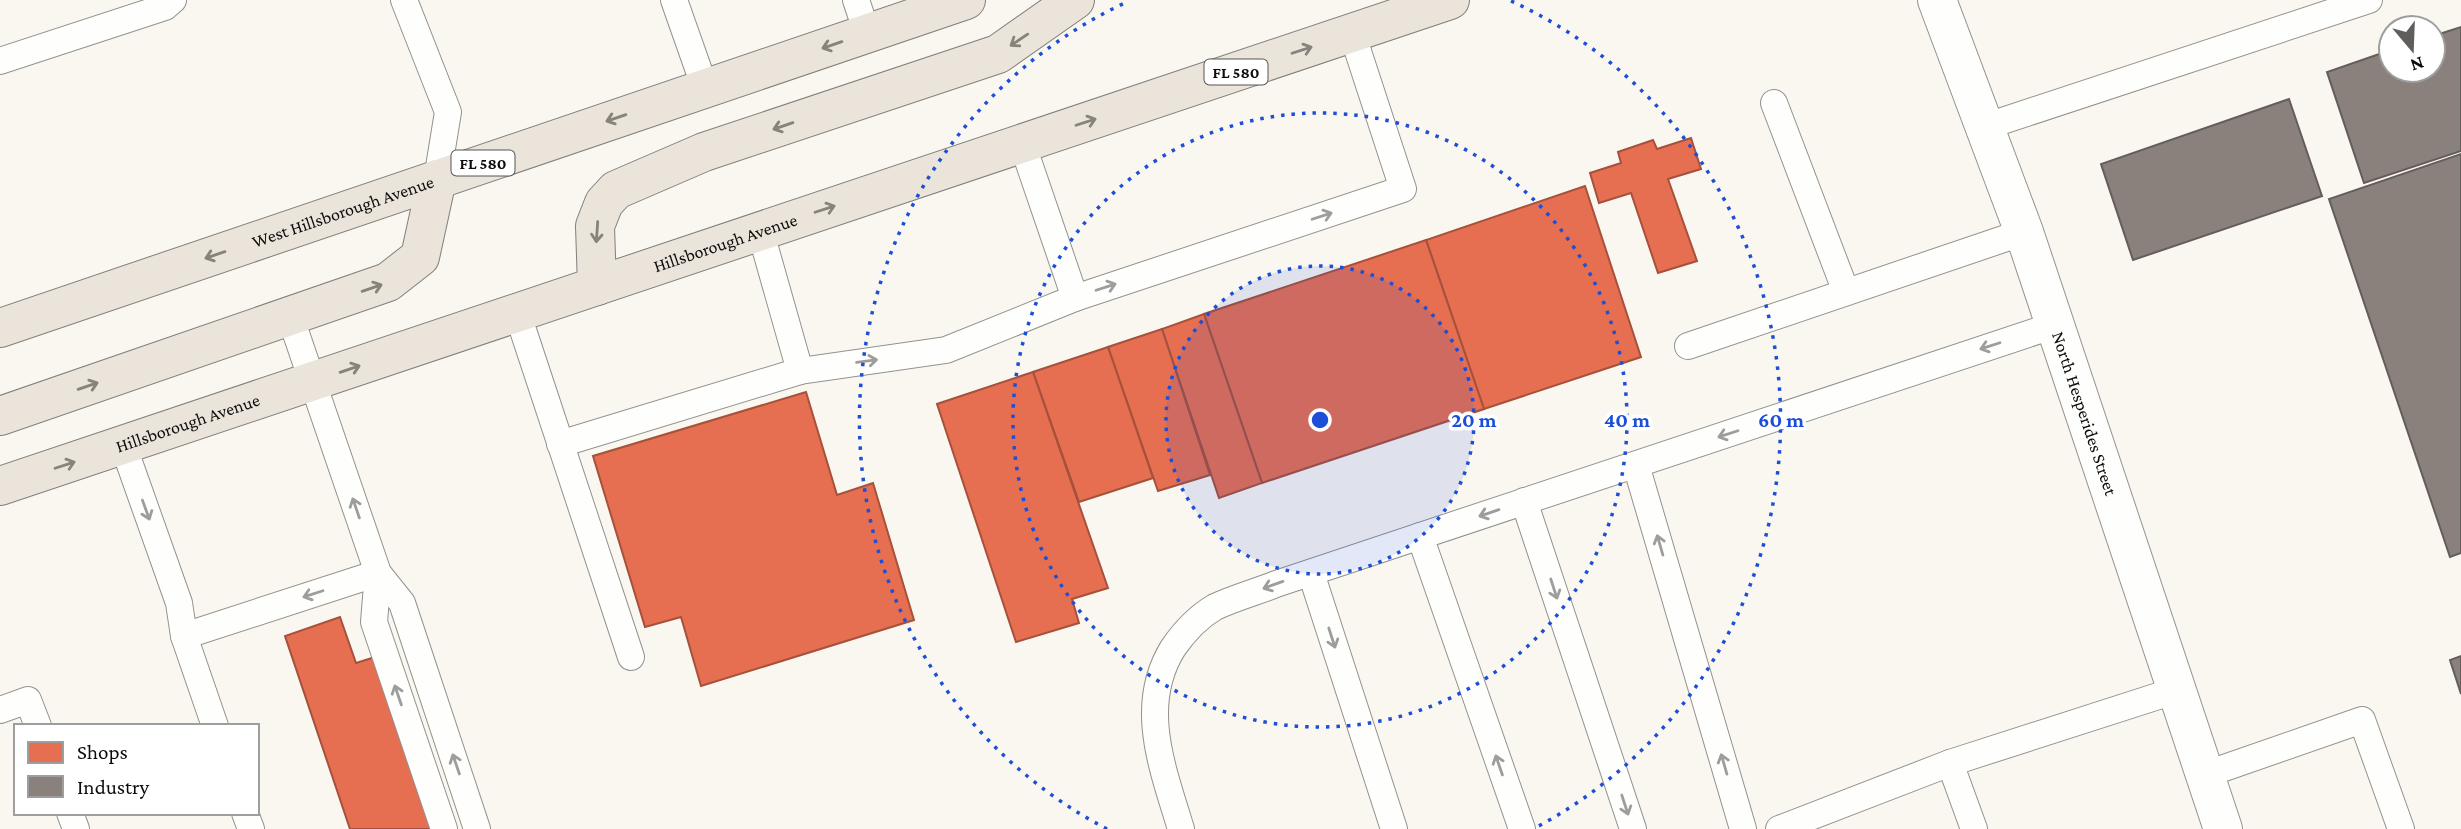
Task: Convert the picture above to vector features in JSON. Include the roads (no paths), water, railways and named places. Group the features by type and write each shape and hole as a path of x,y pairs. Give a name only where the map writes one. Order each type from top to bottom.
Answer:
{"main road":[{"name":"West Hillsborough Avenue","path":"0,328 705,88 862,17 966,0"},
{"path":"597,286 596,226 604,203 616,190 704,152 998,54 1075,0"},
{"name":"Hillsborough Avenue","path":"0,486 1450,0"},
{"path":"0,416 388,282 420,257 437,179"}],"street":[{"name":"North Hesperides Street","path":"1937,0 2024,232 2222,829"}],"lane":[{"path":"0,61 165,7 173,0"},
{"path":"404,0 448,112 437,179"},
{"path":"674,0 705,88"},
{"path":"1984,127 2369,0"},
{"path":"560,444 800,371 946,350 1075,298 1403,189 1352,33"},
{"path":"1774,103 1846,292"},
{"path":"1022,143 1075,298"},
{"path":"760,230 800,371"},
{"path":"1688,346 2024,232"},
{"path":"517,312 631,657"},
{"path":"290,316 378,573 402,603 477,829"},
{"path":"1181,829 1158,751 1153,705 1166,661 1184,632 1214,608 1524,501 2055,325"},
{"path":"123,445 178,603 184,636 214,724"},
{"path":"1636,465 1743,829"},
{"path":"1524,501 1633,829"},
{"path":"1420,536 1522,829"},
{"path":"184,636 378,573"},
{"path":"378,573 374,622 444,829"},
{"path":"1311,573 1394,829"},
{"path":"1779,829 1950,764 2177,690"},
{"path":"0,709 28,700 37,724"},
{"path":"2204,775 2362,720 2400,829"},
{"path":"1950,764 1974,829"}]}
